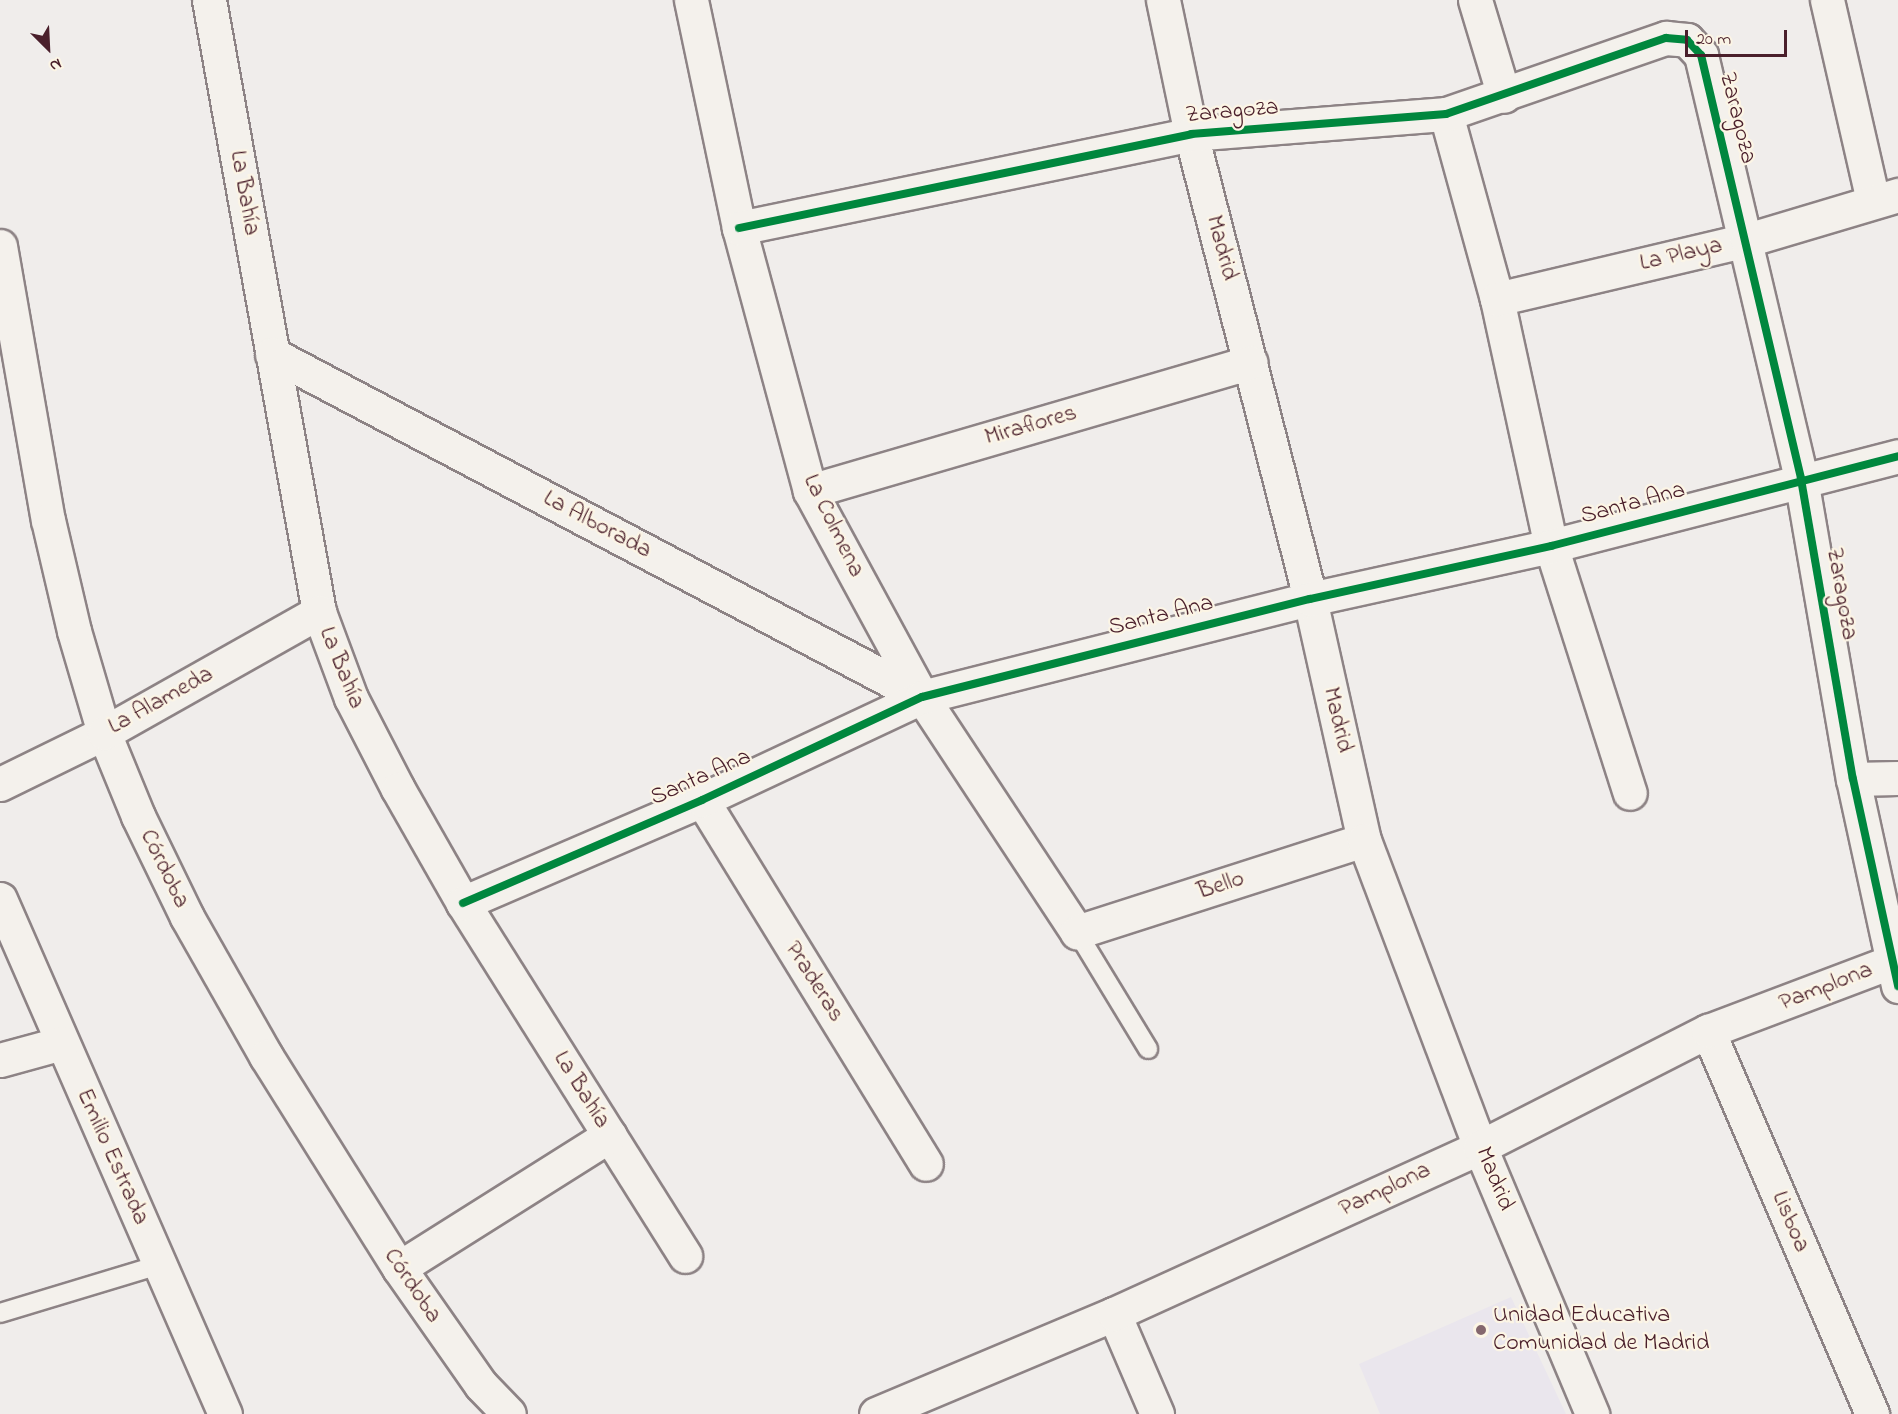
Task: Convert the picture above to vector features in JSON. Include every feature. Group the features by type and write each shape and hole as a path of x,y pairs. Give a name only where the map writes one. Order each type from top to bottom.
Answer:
{"street":[{"name":"La Bahía","path":"210,0 319,612 351,698 398,789 463,903 685,1256"},
{"name":"La Colmena","path":"691,0 739,228 810,491 922,697 1077,932"},
{"name":"Madrid","path":"1163,0 1191,134 1310,599 1364,840 1480,1147 1592,1414"},
{"path":"1475,0 1504,96"},
{"path":"1827,0 1885,198"},
{"name":"Zaragoza","path":"739,228 1191,134 1446,114 1504,96 1666,38 1687,40 1701,55 1747,240 1801,479 1853,779 1895,974"},
{"path":"1446,114 1497,299 1551,546 1630,793"},
{"name":"La Playa","path":"1497,299 1747,240 1885,198"},
{"name":"Córdoba","path":"0,246 48,520 104,733 138,816 187,917 273,1066 399,1268 481,1385 509,1414"},
{"name":"La Alborada","path":"272,354 922,697"},
{"name":"Miraflores","path":"810,491 1251,362"},
{"name":"Santa Ana","path":"463,903 702,800 922,697 1310,599 1551,546 1801,479 1898,456"},
{"name":"La Alameda","path":"0,784 104,733 319,612"},
{"path":"1853,779 1898,778"},
{"name":"Praderas","path":"702,800 926,1164"},
{"name":"Bello","path":"1077,932 1364,840"},
{"name":"Emilio Estrada","path":"0,899 225,1414"},
{"name":"Pamplona","path":"876,1414 922,1406 1114,1314 1480,1147 1708,1031 1895,974"},
{"name":"Lisboa","path":"1708,1031 1872,1414"},
{"path":"0,1060 62,1044"},
{"path":"399,1268 610,1135"},
{"path":"1114,1314 1157,1414"}],"lane":[{"path":"1077,932 1148,1050"},
{"path":"0,1313 159,1265"}],"shaded area":[{"name":"Unidad Educativa Comunidad de Madrid","path":"1511,1297 1566,1414 1380,1414 1359,1364"}],"cycle path":[{"path":"739,228 1191,134 1446,114 1666,38 1687,40 1701,55 1801,479 1853,779 1898,986"},
{"path":"463,903 702,800 922,697 1310,599 1551,546 1898,456"}],"place":[{"name":"Unidad Educativa Comunidad de Madrid","path":"1481,1330"}]}
